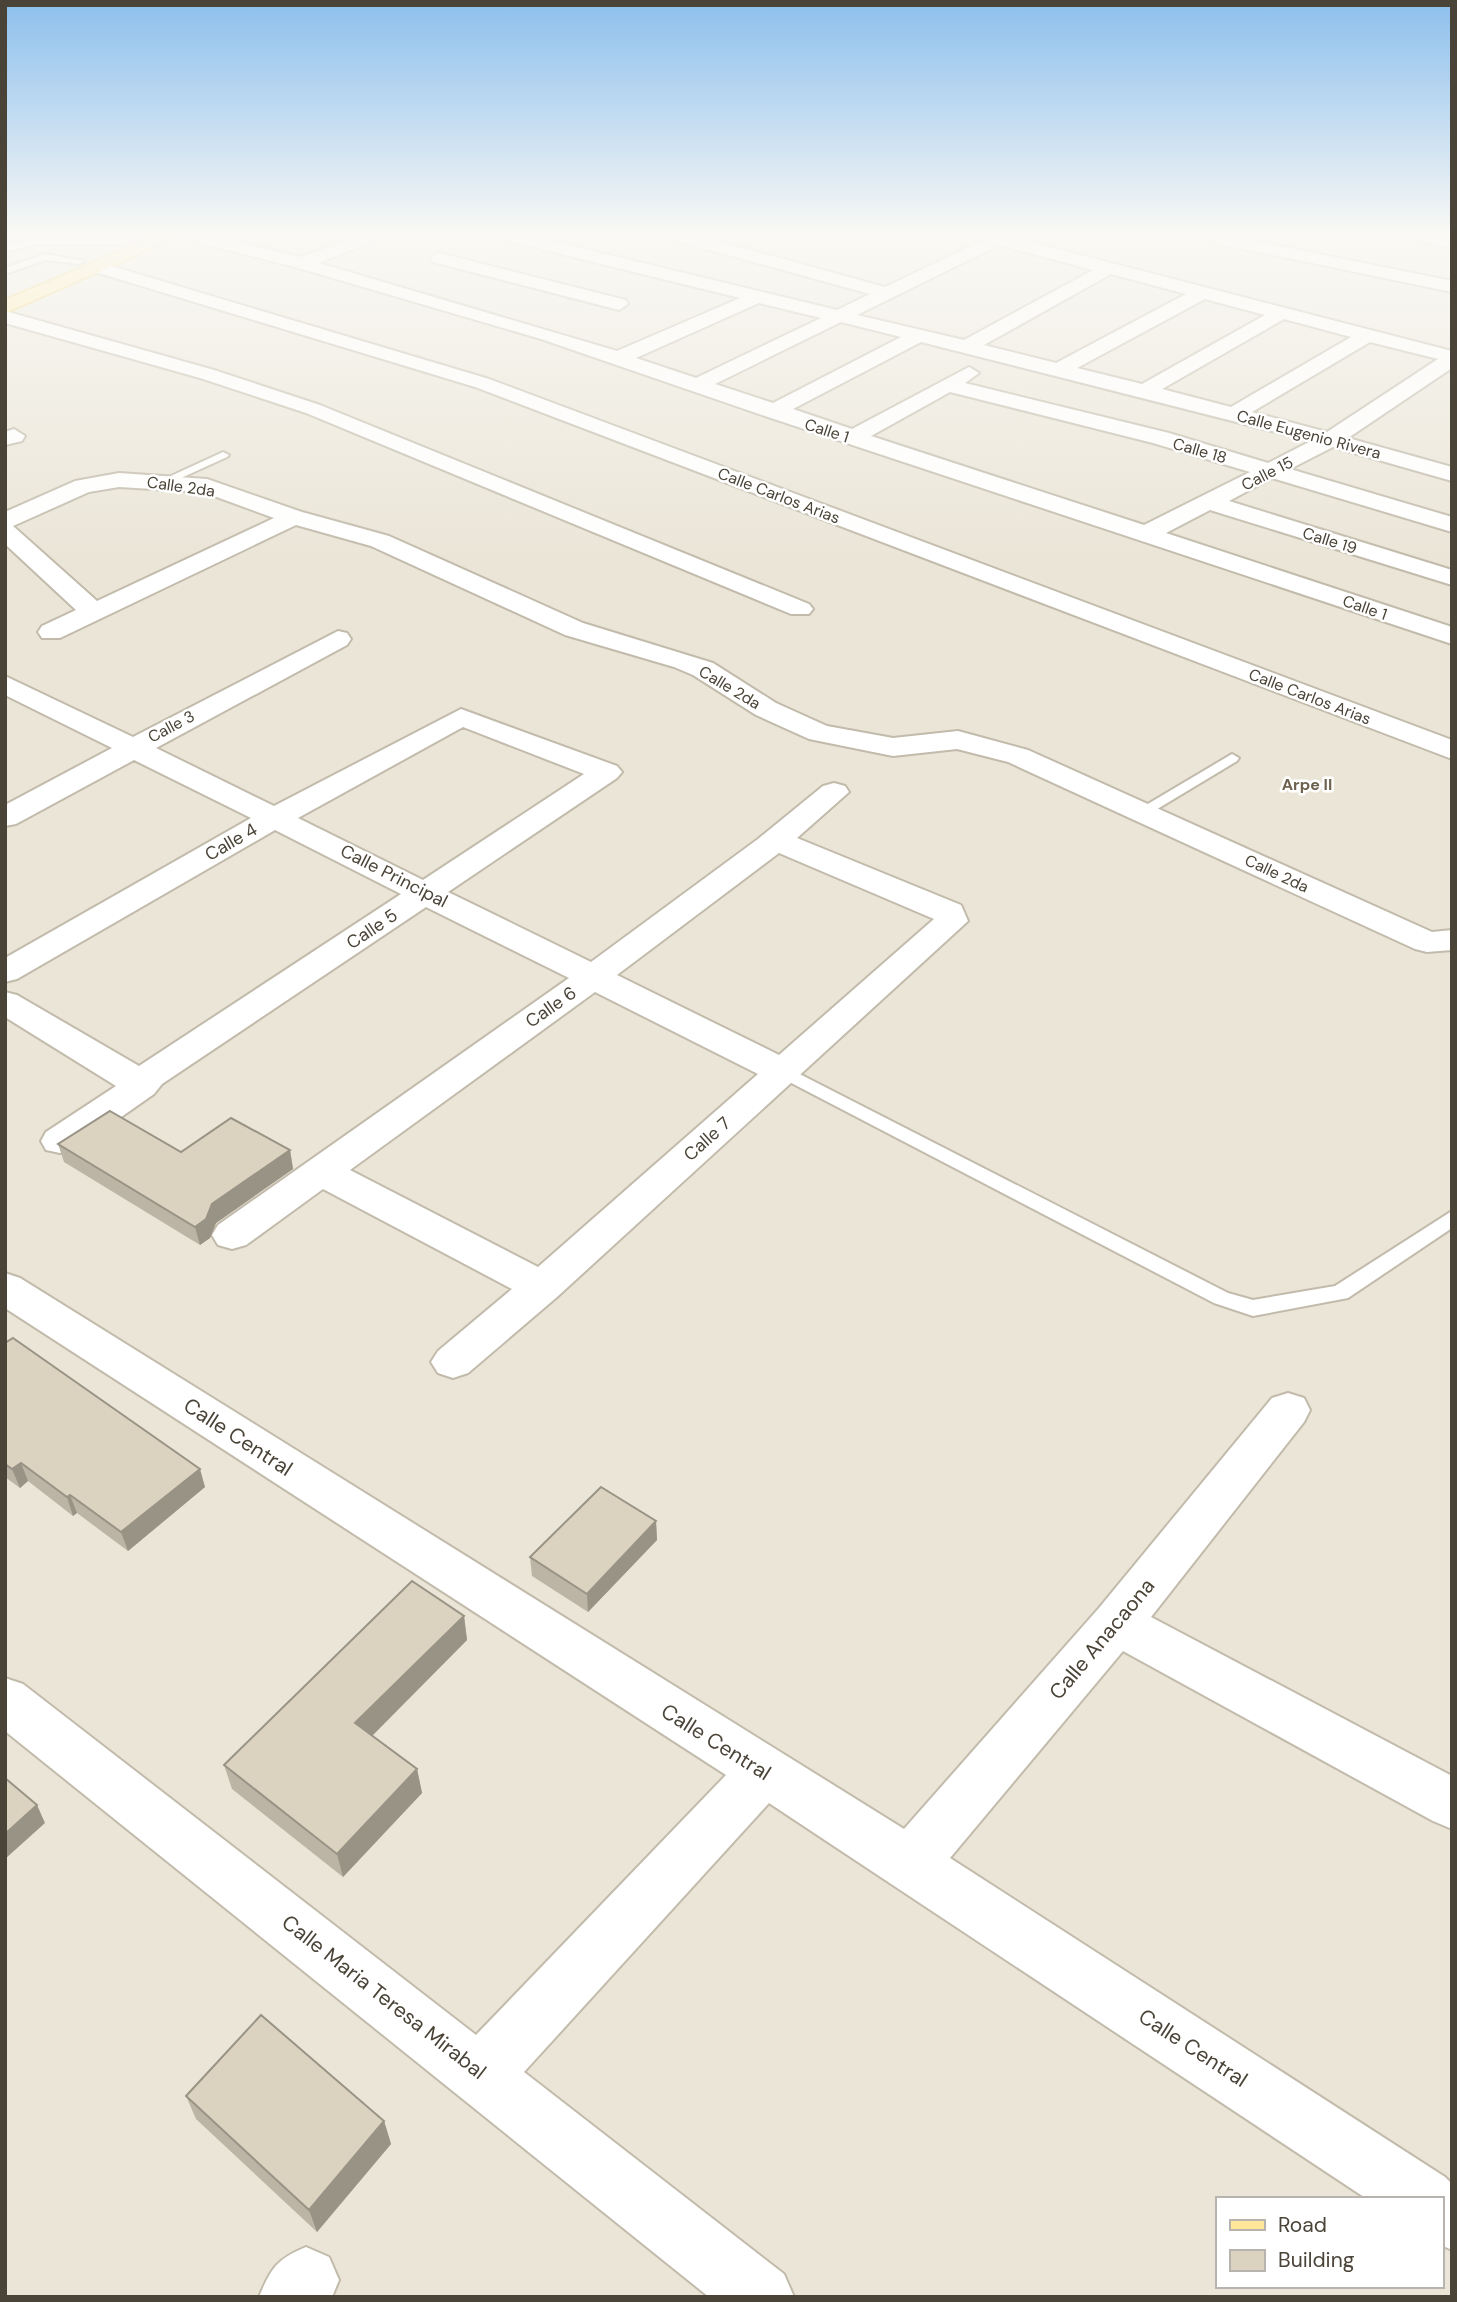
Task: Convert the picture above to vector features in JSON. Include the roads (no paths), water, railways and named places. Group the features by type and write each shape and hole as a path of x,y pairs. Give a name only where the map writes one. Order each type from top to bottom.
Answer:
{"street":[{"path":"102,344 207,374 313,409 800,609"},
{"name":"Calle Carlos Arias","path":"355,344 482,383 1452,750"},
{"name":"Calle 1","path":"577,344 772,412 1147,533 1452,636"},
{"path":"618,358 649,344"},
{"path":"695,386 781,344"},
{"path":"772,412 903,344"},
{"name":"Calle Eugenio Rivera","path":"949,344 1146,390 1452,474"},
{"path":"964,348 970,344"},
{"path":"1058,370 1106,344"},
{"path":"1146,390 1226,344"},
{"path":"1235,413 1352,344"},
{"path":"1402,344 1452,358"},
{"path":"851,438 998,357"},
{"name":"Calle 15","path":"1147,533 1330,440 1452,358"},
{"name":"Calle 18","path":"946,385 1161,438 1452,525"},
{"path":"1429,467 1452,451"},
{"name":"Calle 2da","path":"5,521 83,486 119,480 166,481 207,486 294,517 380,541 574,629 684,661 703,669 766,709 819,733 893,747 958,740 986,745 1059,772 1427,942 1449,941"},
{"name":"Calle 19","path":"1209,502 1452,578"},
{"path":"51,632 294,517"},
{"path":"5,531 77,599 95,611"},
{"name":"Calle 3","path":"5,817 133,746 338,639"},
{"name":"Calle Principal","path":"10,690 133,746 782,1071"},
{"name":"Calle 4","path":"5,972 276,817 459,718 605,770"},
{"name":"Calle 5","path":"60,1142 141,1086 140,1077 606,774 605,770"},
{"name":"Calle 6","path":"232,1235 592,978 775,843 834,792"},
{"name":"Calle 7","path":"453,1362 542,1287 951,921 949,912 775,843"},
{"path":"5,1002 140,1077"},
{"path":"320,1171 542,1287"},
{"name":"Calle Central","path":"5,1288 910,1863 1420,2197"},
{"name":"Calle Anacaona","path":"910,1863 1117,1623 1288,1410"},
{"path":"1117,1623 1452,1804"},
{"name":"Calle Maria Teresa Mirabal","path":"5,1700 761,2297"},
{"path":"481,2074 763,1772"}],"lane":[{"path":"166,481 223,456"},
{"path":"1143,811 1231,758"},
{"path":"782,1071 1221,1298 1253,1308 1341,1293 1452,1218"}],"district":[{"name":"Arpe II","path":"1307,784"}]}
